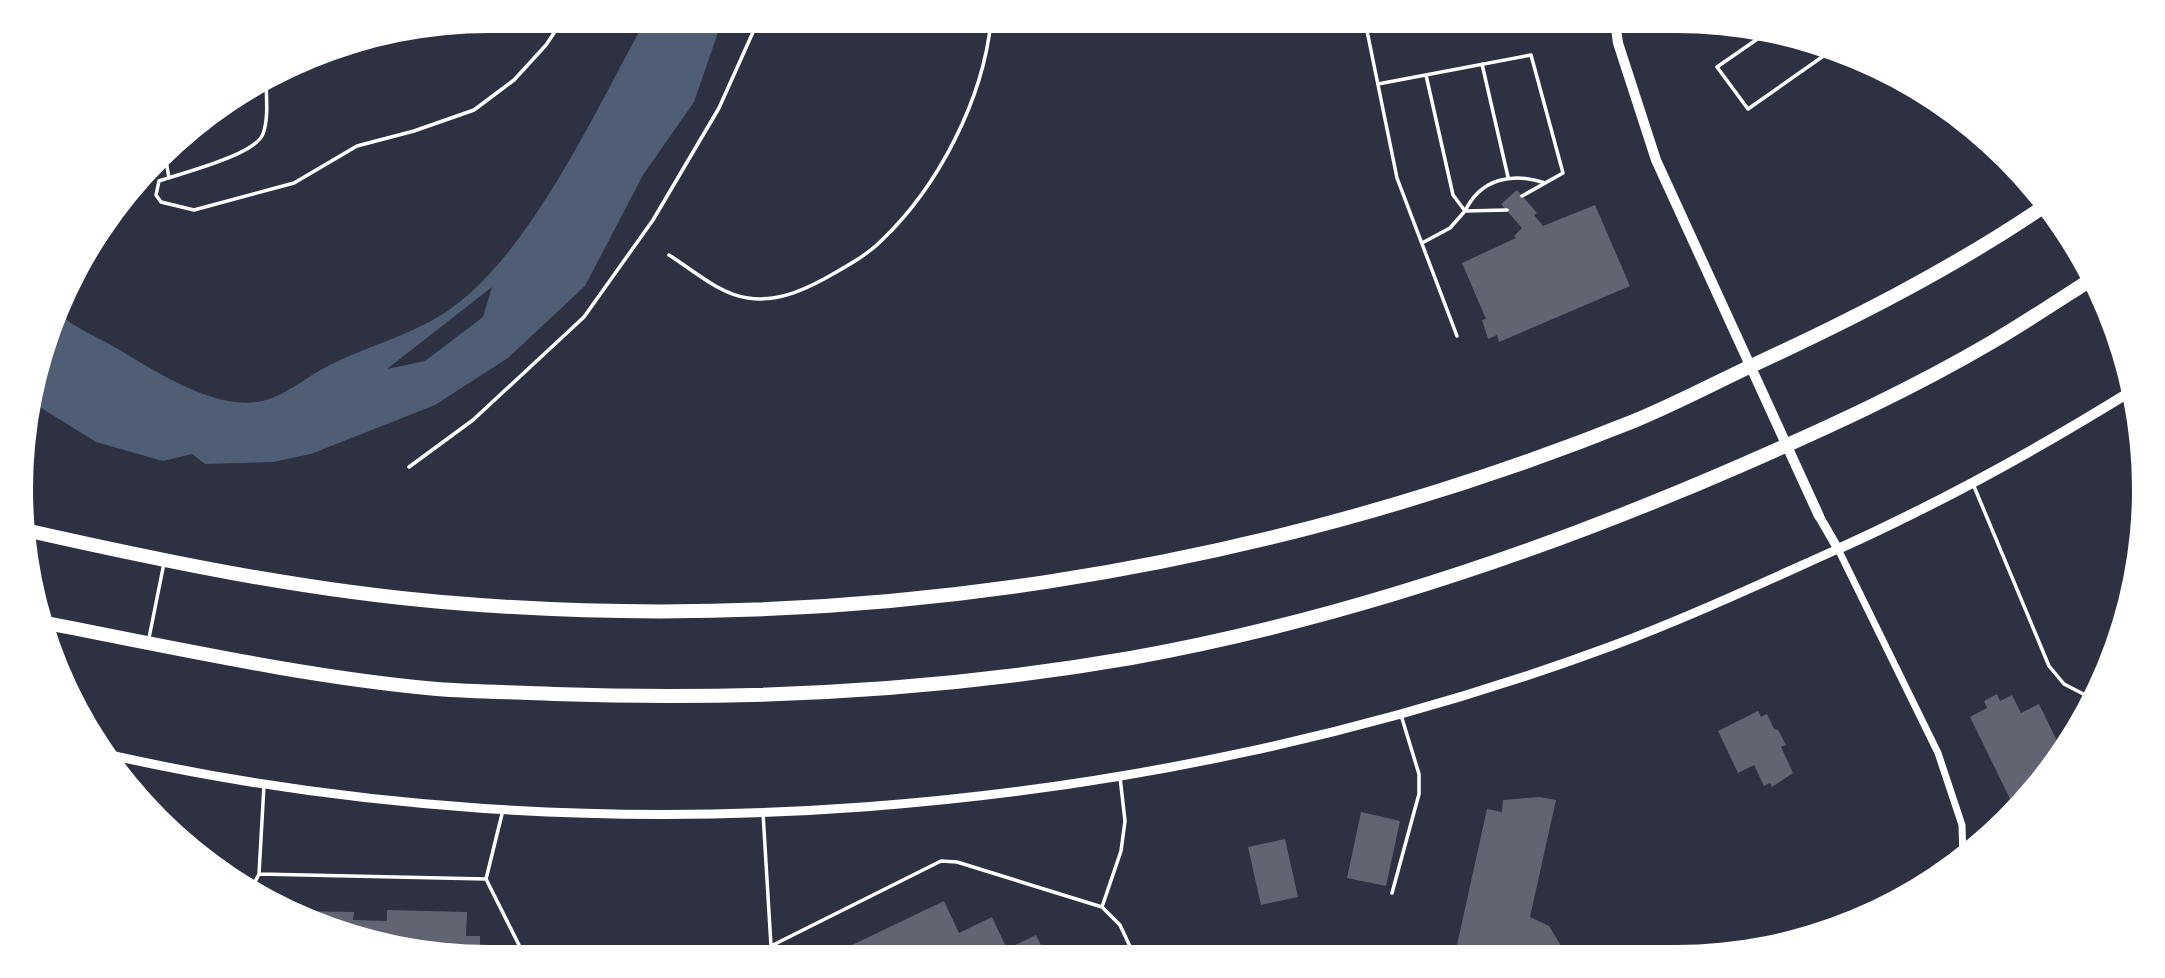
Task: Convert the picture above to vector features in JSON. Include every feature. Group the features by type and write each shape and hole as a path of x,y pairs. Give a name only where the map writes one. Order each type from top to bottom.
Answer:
{"highway":[{"path":"35,532 164,561 323,588 429,600 607,611 762,610 935,599 1165,563 1425,495 1635,420 1861,315 2037,210"},
{"path":"54,625 287,670 438,689 633,697 815,694 926,685 1131,658 1325,614 1416,588 1635,512 1830,426 1991,343 2084,284"}],"main road":[{"path":"1617,33 1656,160 1819,516"},
{"path":"1838,549 1898,522 2122,396"}],"street":[{"path":"1819,516 1838,549 1942,763 1962,825 1963,843"},
{"path":"121,757 264,783 424,803 611,812 763,811 914,802 1119,775 1324,734 1475,692 1605,648 1689,616 1838,549"}],"lane":[{"path":"409,467 473,420 584,317 653,220 719,108 753,33"},
{"path":"1366,33 1397,178 1457,336"},
{"path":"1755,40 1717,67 1748,109 1822,57"},
{"path":"1378,84 1531,55 1563,173 1522,195"},
{"path":"1482,64 1508,177"},
{"path":"1426,75 1454,195 1465,211"},
{"path":"1422,243 1450,228 1465,211 1471,198 1482,189 1508,177 1525,176 1545,183"},
{"path":"1465,211 1507,210"},
{"path":"1972,482 2049,666 2064,684 2083,694"},
{"path":"148,643 164,561"},
{"path":"1392,893 1419,794 1419,774 1400,713"},
{"path":"1102,907 1121,851 1125,821 1119,775"},
{"path":"256,881 259,874 264,783"},
{"path":"503,807 486,879 519,945"},
{"path":"763,811 771,945"},
{"path":"773,945 941,861 957,862 1102,907 1120,925 1129,945"},
{"path":"259,874 486,879"}],"path":[{"path":"266,92 264,132 258,143 234,156 159,181 156,195 161,202 194,210 294,183 357,146 414,131 474,110 514,80 554,33"},
{"path":"669,255 724,291 742,297 765,299 792,295 859,258 900,222 944,157 978,79 988,33"},
{"path":"168,167 169,178"}],"water":[{"path":"639,33 718,33 694,102 643,175 585,286 508,358 435,405 311,454 273,462 205,464 192,454 163,461 96,442 41,408 57,343 66,319 184,386 224,400 243,403 262,401 281,394 332,364 430,322 474,290 504,258 558,180","holes":["492,287 483,317 425,361 387,369"]}],"building":[{"path":"1517,190 1537,213 1534,215 1543,226 1595,205 1630,286 1499,342 1497,335 1488,339 1482,320 1486,319 1462,263 1516,238 1514,236 1522,228 1501,204"},
{"path":"1997,694 2000,701 2012,695 2021,713 2039,704 2056,740 2010,799 1970,717 1987,708 1984,701"},
{"path":"1758,711 1761,717 1767,714 1774,729 1778,730 1786,745 1781,747 1793,773 1772,787 1770,783 1764,786 1754,765 1738,773 1718,731"},
{"path":"1539,797 1556,800 1530,917 1549,926 1560,945 1457,945 1487,809 1502,812 1503,800"},
{"path":"1361,812 1400,821 1386,886 1347,878"},
{"path":"1285,839 1298,897 1261,905 1248,847"},
{"path":"944,901 959,933 992,917 1005,945 852,945"},
{"path":"387,910 467,912 466,936 480,936 480,945 400,936 343,921 319,911 354,912 353,920 387,921"},
{"path":"1036,935 1041,945 1015,945"}]}
